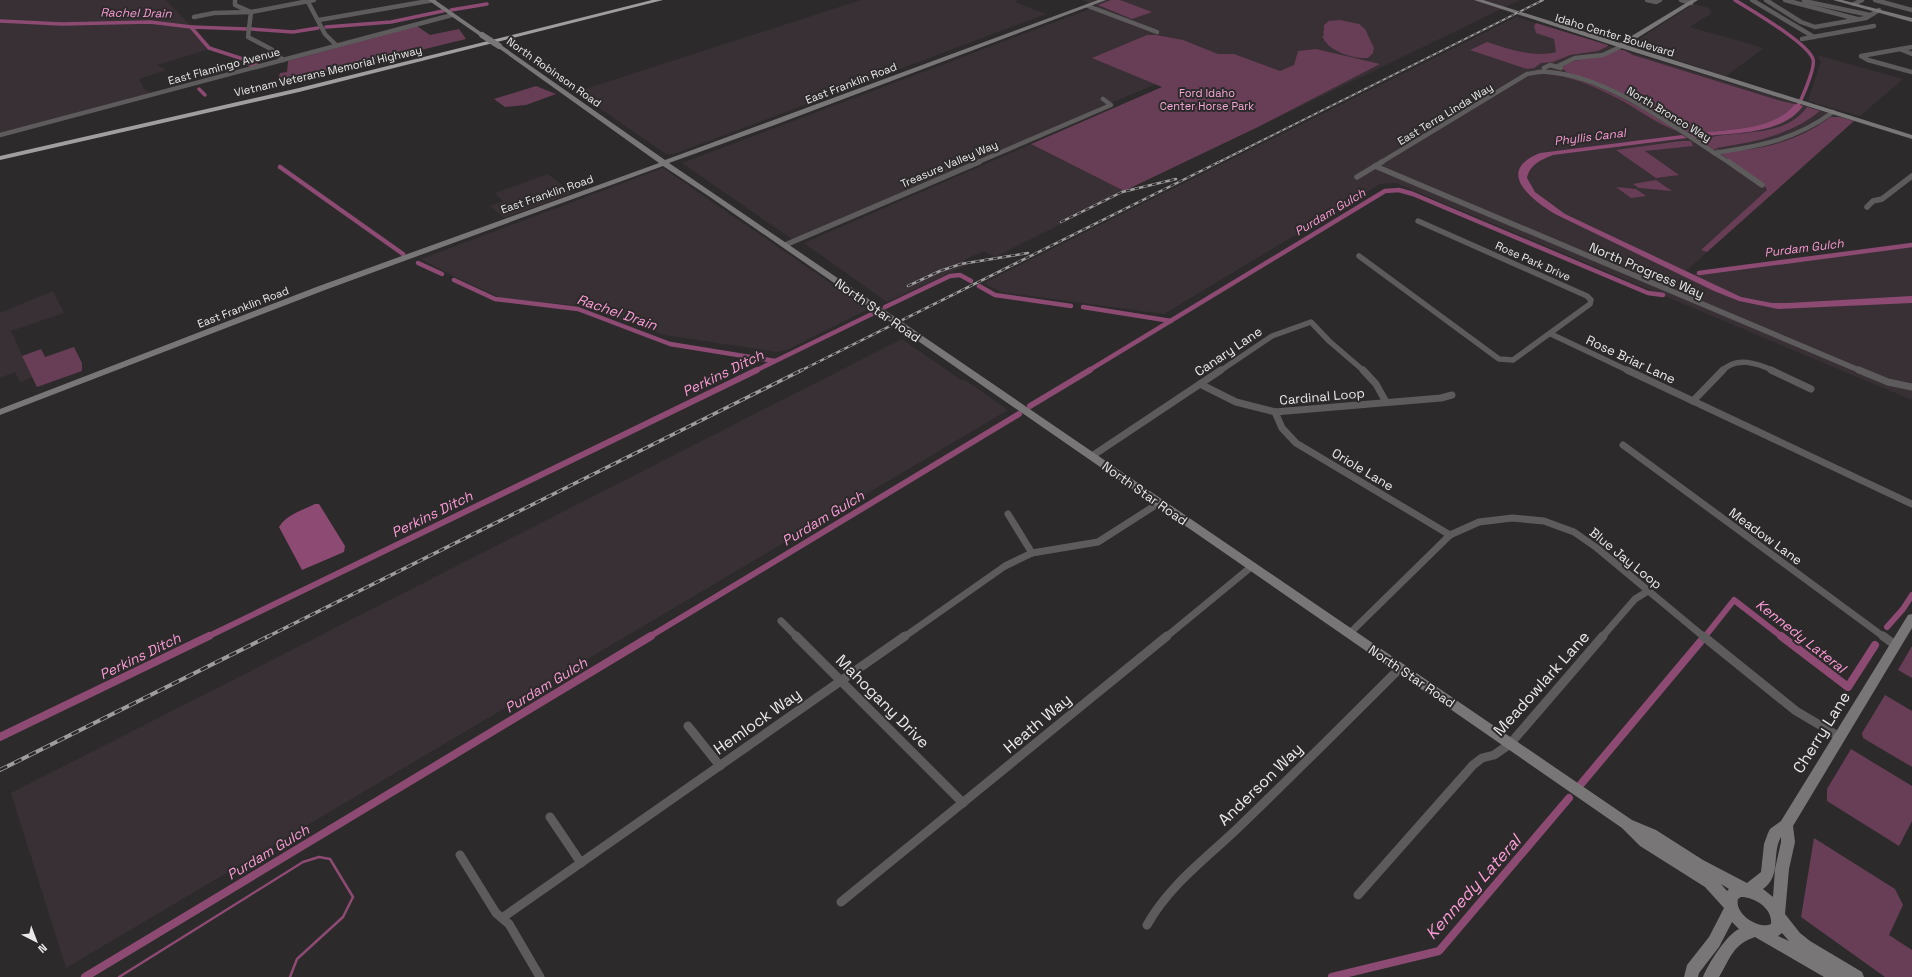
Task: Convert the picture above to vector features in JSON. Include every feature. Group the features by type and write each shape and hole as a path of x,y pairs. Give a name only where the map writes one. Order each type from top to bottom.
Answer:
{"highway":[{"name":"Vietnam Veterans Memorial Highway","path":"0,151 302,83 640,0"},
{"name":"Vietnam Veterans Memorial Highway","path":"0,158 307,88 660,0"}],"main road":[{"name":"North Robinson Road","path":"432,0 664,163"},
{"name":"East Franklin Road","path":"0,412 315,291 770,125 1086,4 1103,0"},
{"name":"Idaho Center Boulevard","path":"1469,0 1756,87 1790,100 1797,100 1912,136"},
{"name":"Idaho Center Boulevard","path":"1476,0 1621,46"},
{"path":"1836,0 1854,4 1862,2 1879,10 1912,20"},
{"path":"1621,46 1691,1"},
{"name":"North Star Road","path":"664,163 1160,502 1626,824 1645,842 1710,882 1731,907"},
{"name":"Cherry Lane","path":"1747,890 1765,879 1768,873 1771,844 1774,833 1786,825 1912,618"},
{"name":"North Star Road","path":"1626,824 1651,834 1698,865 1747,890"},
{"path":"1710,977 1722,962 1731,942 1736,938 1757,931 1768,933 1774,931 1778,927 1782,869 1788,842 1786,825"},
{"path":"1838,977 1744,924 1736,918 1731,907 1730,897 1734,892 1747,890 1761,896 1768,901 1796,938 1805,946 1857,977"},
{"path":"1691,977 1692,970 1722,930 1731,907"}],"street":[{"path":"235,0 234,5 251,12"},
{"path":"307,0 319,20 325,34 337,46"},
{"path":"194,17 214,13 251,12 307,0 314,0"},
{"path":"319,20 432,0"},
{"path":"1647,0 1658,1"},
{"path":"1681,0 1691,1"},
{"path":"1752,0 1814,37"},
{"path":"1766,0 1801,22 1811,26 1820,27 1866,18 1879,10"},
{"path":"1785,0 1859,20"},
{"path":"1795,0 1870,15"},
{"path":"1876,0 1912,10"},
{"path":"1899,6 1906,0"},
{"path":"1086,4 1157,32"},
{"path":"251,12 248,37 271,49 283,60"},
{"name":"East Flamingo Avenue","path":"0,136 452,15"},
{"path":"1848,22 1862,28"},
{"path":"1802,39 1874,26"},
{"path":"1544,71 1544,68 1548,66 1558,66 1575,58 1603,55 1621,46"},
{"path":"1912,46 1862,56 1868,60 1912,72"},
{"path":"1899,48 1912,54"},
{"path":"1558,66 1562,70 1560,72"},
{"name":"North Bronco Way","path":"1544,71 1552,73 1560,72 1615,93 1644,108 1762,185"},
{"name":"East Terra Linda Way","path":"1357,177 1527,74 1544,71"},
{"name":"Treasure Valley Way","path":"785,245 1111,105 1103,99"},
{"path":"1714,153 1752,148 1784,140 1813,127 1833,112"},
{"name":"North Progress Way","path":"1375,166 1888,382 1912,387"},
{"path":"1867,207 1873,201 1882,199 1912,176"},
{"name":"Rose Park Drive","path":"1418,221 1587,296 1590,300 1590,304 1551,334"},
{"path":"1359,256 1499,359 1512,360 1551,334"},
{"name":"Canary Lane","path":"1092,456 1272,336 1311,322 1319,333 1364,370 1378,386 1386,402"},
{"name":"Rose Briar Lane","path":"1551,334 1912,504"},
{"path":"1693,401 1728,364 1735,361 1745,361 1758,365 1811,389"},
{"name":"Cardinal Loop","path":"1200,384 1234,403 1254,409 1274,412 1441,398 1452,395"},
{"name":"Oriole Lane","path":"1274,412 1282,428 1296,443 1450,535"},
{"name":"Meadow Lane","path":"1623,445 1895,645"},
{"name":"Hemlock Way","path":"502,918 1005,566 1032,553 1083,546 1098,542 1122,528 1160,502"},
{"path":"1008,514 1032,553"},
{"name":"Blue Jay Loop","path":"1350,633 1450,535 1464,526 1488,520 1516,518 1551,522 1574,532 1597,548 1769,691 1796,711 1840,737"},
{"name":"Heath Way","path":"841,902 963,804 1251,566"},
{"name":"Meadowlark Lane","path":"1358,895 1473,765 1482,758 1494,755 1510,744 1635,599 1648,591"},
{"name":"Mahogany Drive","path":"781,621 963,804"},
{"name":"Anderson Way","path":"1147,925 1155,908 1171,889 1230,835 1400,668"},
{"path":"688,726 720,766"},
{"path":"550,817 581,863"},
{"path":"460,855 496,913 509,924 540,977"}],"shaded area":[{"path":"0,0 165,0 213,48 157,65 166,70 139,79 144,89 151,93 0,134"},
{"path":"861,0 1018,0 1015,2 1046,14 674,154 666,154 576,92"},
{"path":"1082,0 1520,0 1258,127 1156,84 792,239 682,163 1097,6"},
{"path":"1693,4 1709,8 1712,13 1690,27 1764,48 1726,76 1630,45"},
{"path":"1516,17 1854,121 1686,271 1692,274 1912,245 1912,400 1396,183 1380,184 1164,314 1001,292 984,283"},
{"path":"1817,55 1903,79 1860,116 1808,101 1821,62"},
{"path":"1795,104 1803,106 1794,116 1769,128 1741,133 1694,138 1688,134 1746,128 1774,120"},
{"path":"1682,135 1687,138 1553,155 1533,166 1528,173 1527,178 1535,192 1565,214 1741,297 1772,303 1788,303 1912,296 1912,303 1778,309 1739,301 1714,291 1555,214 1527,193 1521,185 1518,176 1520,168 1527,160 1540,153"},
{"path":"1031,144 1126,192 995,257 984,251 964,260 969,264 887,302 804,243"},
{"path":"663,168 868,309 789,349 777,352 664,335 581,306 501,298 455,277 421,259"},
{"path":"548,174 572,193 504,218 490,206 503,201 495,193"},
{"path":"53,291 64,313 11,331 32,377 20,382 15,372 0,378 0,313"},
{"path":"902,339 961,380 965,380 1008,410 66,968 11,793"},
{"path":"315,504 319,504 345,546 344,552 302,570 279,527 290,516"}],"green space":[{"path":"1111,0 1120,0 1152,12 1132,19 1098,5"},
{"path":"1340,20 1359,24 1365,29 1374,48 1373,53 1368,58 1355,57 1341,53 1329,46 1325,41 1322,36 1324,36 1324,25 1329,21"},
{"path":"1536,23 1608,46 1598,51 1570,55 1553,62 1541,63 1534,68 1527,69 1470,50 1487,42 1513,50 1530,53 1548,54 1556,52 1554,39 1536,33 1534,26"},
{"path":"417,26 430,35 459,29 466,39 372,62 277,82 280,73 287,72 288,61"},
{"name":"Ford Idaho Center Horse Park","path":"1147,35 1156,35 1183,40 1218,54 1234,54 1280,71 1294,65 1298,51 1316,49 1380,64 1258,127 1124,191 1031,144 1162,87 1092,58"},
{"path":"1617,50 1624,50 1633,55 1795,104 1774,120 1746,128 1688,134 1653,112 1597,84 1566,72 1562,67 1576,61 1604,56"},
{"path":"1541,72 1560,75 1578,80 1614,94 1680,132 1671,129 1620,99 1595,87 1562,76"},
{"path":"536,86 556,94 526,105 505,107 494,99"},
{"path":"1807,107 1820,111 1808,120 1771,137 1716,148 1720,150 1712,149 1697,141 1711,137 1756,132 1784,125 1797,118"},
{"path":"1830,117 1840,117 1854,121 1707,252 1701,250 1767,190 1763,183 1721,154 1783,142 1803,134"},
{"path":"1691,141 1693,146 1645,151 1679,175 1656,178 1616,150"},
{"path":"1656,180 1672,191 1639,188 1633,184"},
{"path":"1616,187 1636,189 1646,196 1631,198"},
{"path":"74,347 82,363 82,371 37,387 22,356 41,349 45,357"},
{"path":"1912,646 1912,678 1898,670"},
{"path":"1885,695 1912,711 1912,767 1863,738 1862,733"},
{"path":"1851,749 1912,786 1912,821 1899,846 1827,801 1827,789"},
{"path":"1814,838 1895,889 1903,905 1889,935 1912,950 1912,977 1885,977 1801,917"}],"waterway":[{"name":"Phyllis Canal","path":"1735,0 1766,19 1801,44 1809,52 1813,59 1810,77 1795,111"},
{"path":"451,10 487,4"},
{"path":"326,27 391,22 443,11"},
{"name":"Rachel Drain","path":"0,21 62,24 150,22 191,27"},
{"path":"191,27 247,29"},
{"name":"Rachel Drain","path":"191,27 209,48 243,59 250,65 257,65"},
{"path":"252,29 293,32 318,28"},
{"name":"Rachel Drain","path":"199,89 205,95"},
{"name":"Rachel Drain","path":"280,167 403,254"},
{"name":"Purdam Gulch","path":"1171,321 1385,191 1399,190 1413,194 1648,293 1663,295"},
{"name":"Purdam Gulch","path":"1699,273 1912,245"},
{"name":"Rachel Drain","path":"418,263 442,274"},
{"name":"Perkins Ditch","path":"885,307 950,276 960,275 971,281"},
{"name":"Rachel Drain","path":"454,280 495,299 578,309 670,344 775,361"},
{"name":"Perkins Ditch","path":"979,286 995,295 1071,306"},
{"name":"Perkins Ditch","path":"1083,307 1171,321"},
{"name":"Perkins Ditch","path":"755,371 874,313"},
{"name":"Purdam Gulch","path":"1088,371 1171,321"},
{"name":"Perkins Ditch","path":"207,637 757,370"},
{"name":"Purdam Gulch","path":"1030,406 1090,370"},
{"name":"Purdam Gulch","path":"649,637 1019,414"},
{"name":"Kennedy Lateral","path":"1887,627 1903,609 1912,595"},
{"name":"Kennedy Lateral","path":"1707,634 1734,600 1782,637"},
{"name":"Perkins Ditch","path":"0,737 209,636"},
{"name":"Purdam Gulch","path":"85,977 651,636"},
{"name":"Kennedy Lateral","path":"1781,636 1848,687 1875,645"},
{"name":"Kennedy Lateral","path":"1581,784 1701,641"},
{"name":"Kennedy Lateral","path":"1332,977 1439,951 1569,798"},
{"path":"119,977 303,862 319,857 330,859 353,897 343,917 297,959 290,977"}],"railway":[{"path":"1219,162 1543,0"},
{"path":"800,371 1219,162"},
{"path":"1061,222 1122,192 1176,179"},
{"path":"908,286 940,271 961,264 1028,253"},
{"path":"267,637 802,370"},
{"path":"0,770 269,636"}]}
